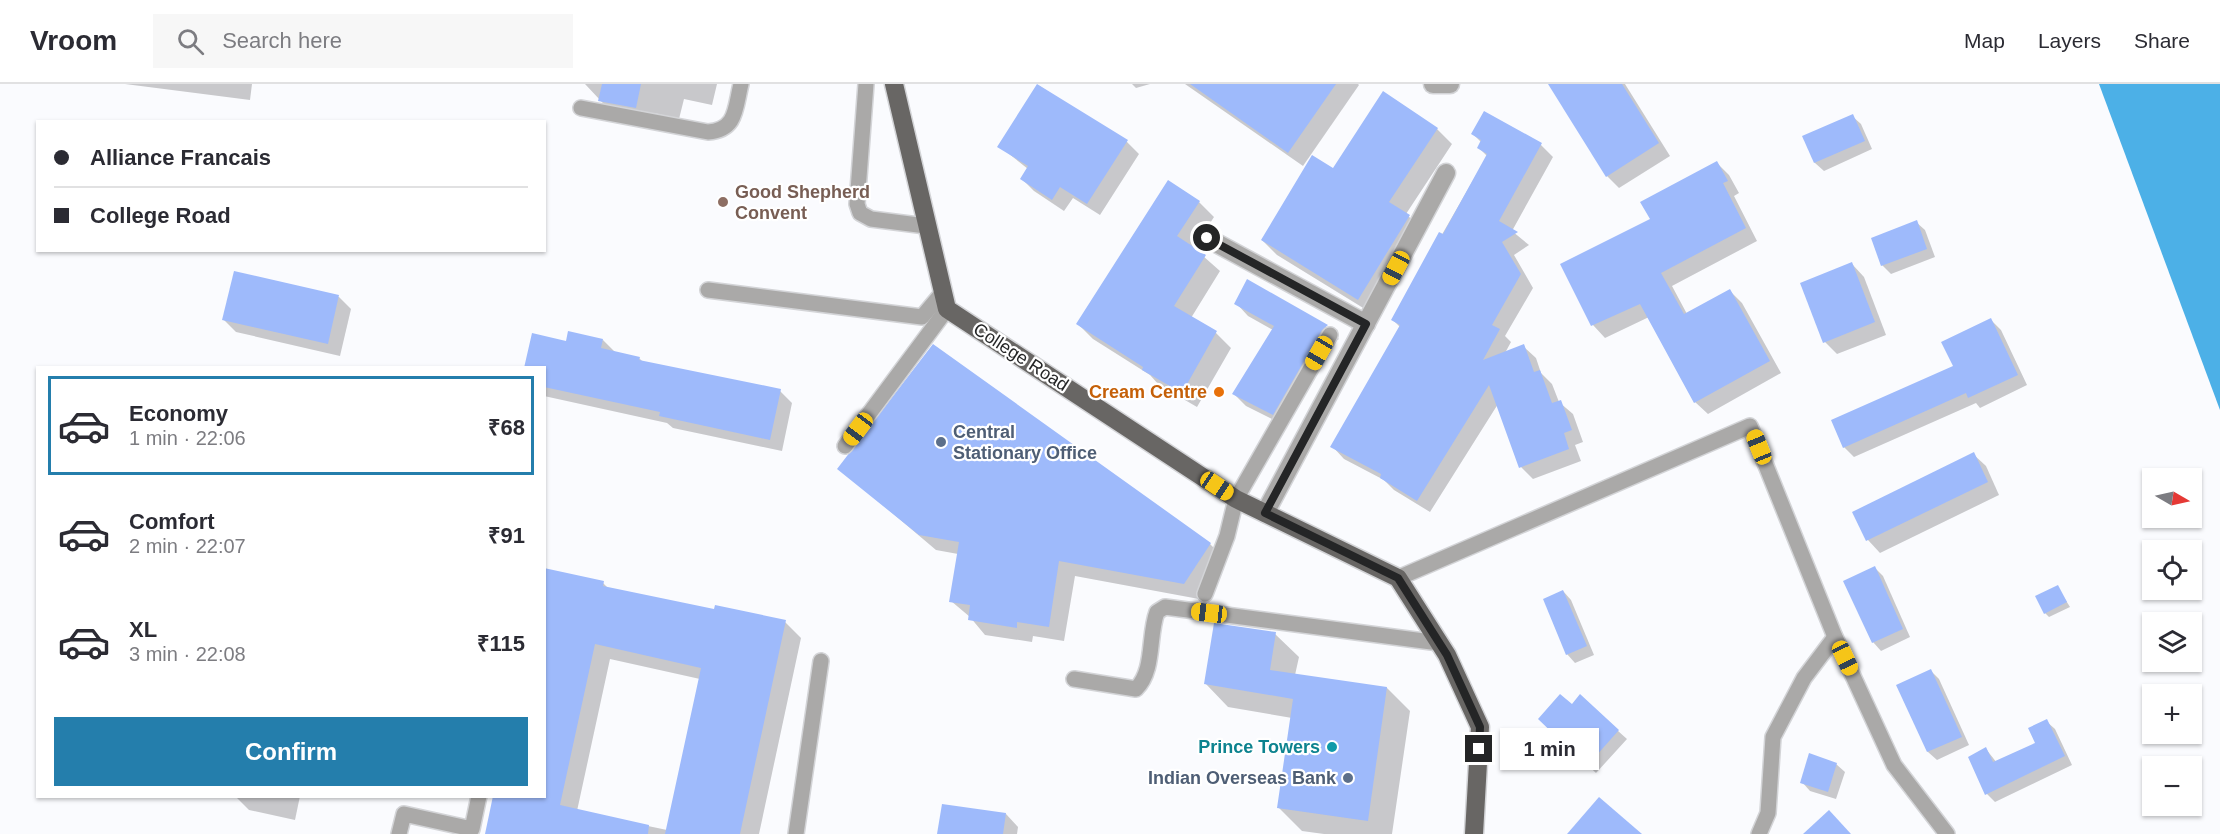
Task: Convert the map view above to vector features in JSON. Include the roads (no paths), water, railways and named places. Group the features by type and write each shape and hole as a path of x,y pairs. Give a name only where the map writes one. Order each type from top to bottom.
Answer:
{"main road":[{"path":"894,84 945,300"},
{"name":"College Road","path":"945,300 1236,499 1398,578"},
{"path":"1398,578 1439,643 1480,727 1474,834"}],"street":[{"path":"1433,84 1450,84"},
{"path":"1265,513 1446,173"},
{"path":"1207,238 1366,324"}],"lane":[{"path":"581,108 708,132 719,131 727,128 732,120 741,84"},
{"path":"866,84 857,204 860,213 871,219 926,226"},
{"path":"708,290 922,317 945,300"},
{"path":"845,446 945,300"},
{"path":"1205,594 1227,536 1236,499 1330,335"},
{"path":"1398,578 1750,426 1835,638 1894,765 1947,834"},
{"path":"1074,679 1136,689 1145,676 1156,612 1165,607 1439,643"},
{"path":"1759,834 1768,813 1773,737 1804,678 1835,638"},
{"path":"796,834 821,661"},
{"path":"399,834 404,814 472,829 479,798"}],"water":[{"path":"2099,84 2220,84 2220,410"}],"place":[{"name":"Good Shepherd Convent","path":"723,202"},
{"name":"Cream Centre","path":"1219,392"},
{"name":"Central Stationary Office","path":"941,442"},
{"name":"Prince Towers","path":"1332,747"},
{"name":"Indian Overseas Bank","path":"1348,778"}]}
